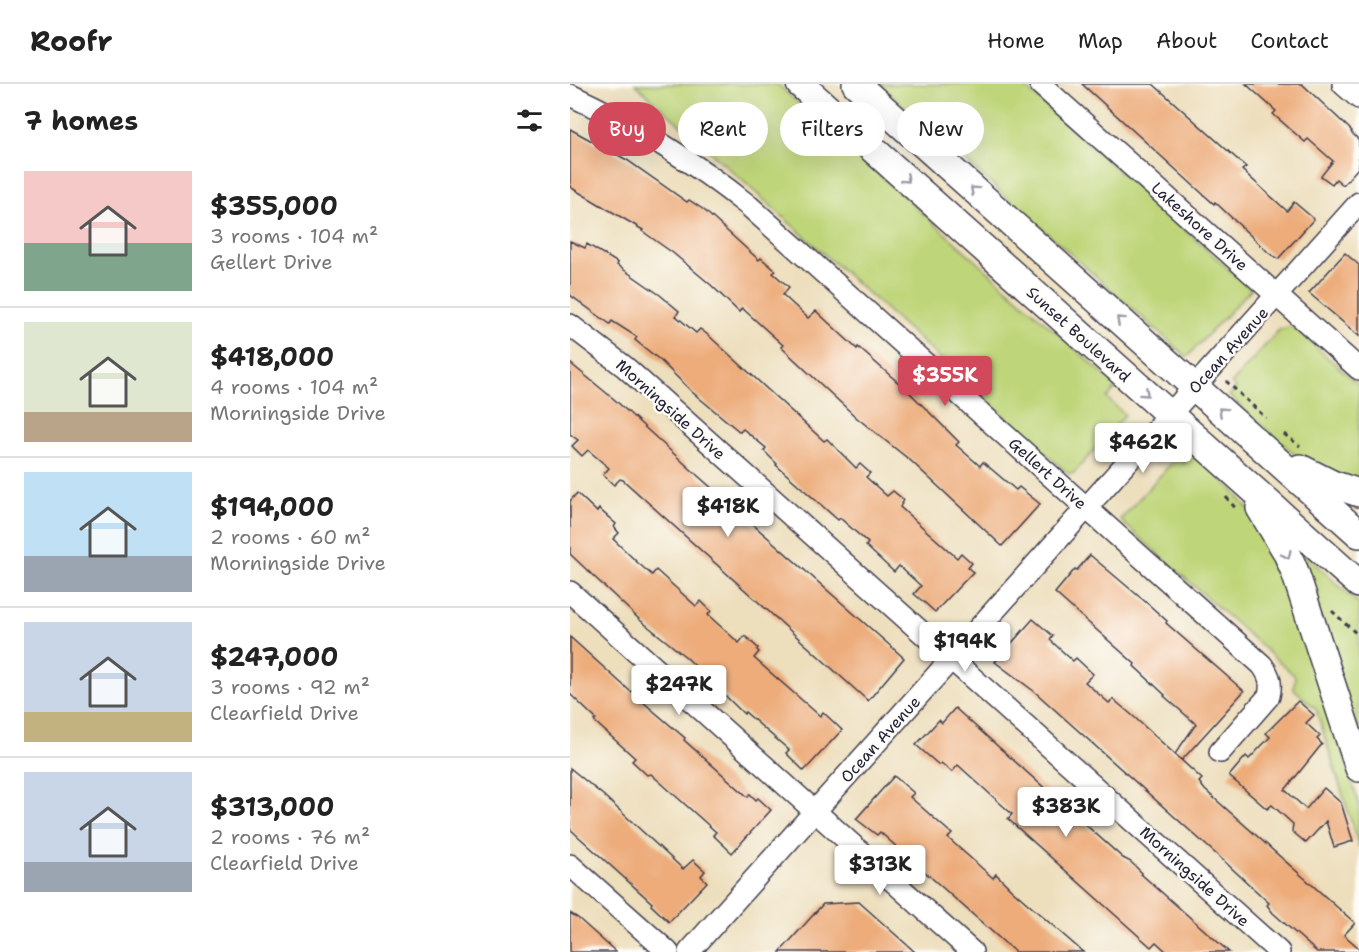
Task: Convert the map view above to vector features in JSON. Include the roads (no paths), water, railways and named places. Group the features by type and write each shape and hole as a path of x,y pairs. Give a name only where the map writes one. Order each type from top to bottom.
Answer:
{"main road":[{"name":"Sunset Boulevard","path":"800,84 1359,584"},
{"path":"856,84 1359,534"},
{"path":"1244,431 1283,458 1318,478 1359,493"},
{"path":"1216,457 1237,479 1265,515 1286,551 1295,572 1359,768"}],"street":[{"name":"Lakeshore Drive","path":"1040,84 1359,369"},
{"path":"1343,84 1359,98"},
{"name":"Gellert Drive","path":"570,95 654,137 727,187 1262,665 1271,687 1269,696 1220,752"},
{"name":"Ocean Avenue","path":"689,952 1359,203"},
{"name":"Morningside Drive","path":"570,325 625,367 1279,952"},
{"path":"570,592 972,952"},
{"path":"570,865 668,952"}]}
